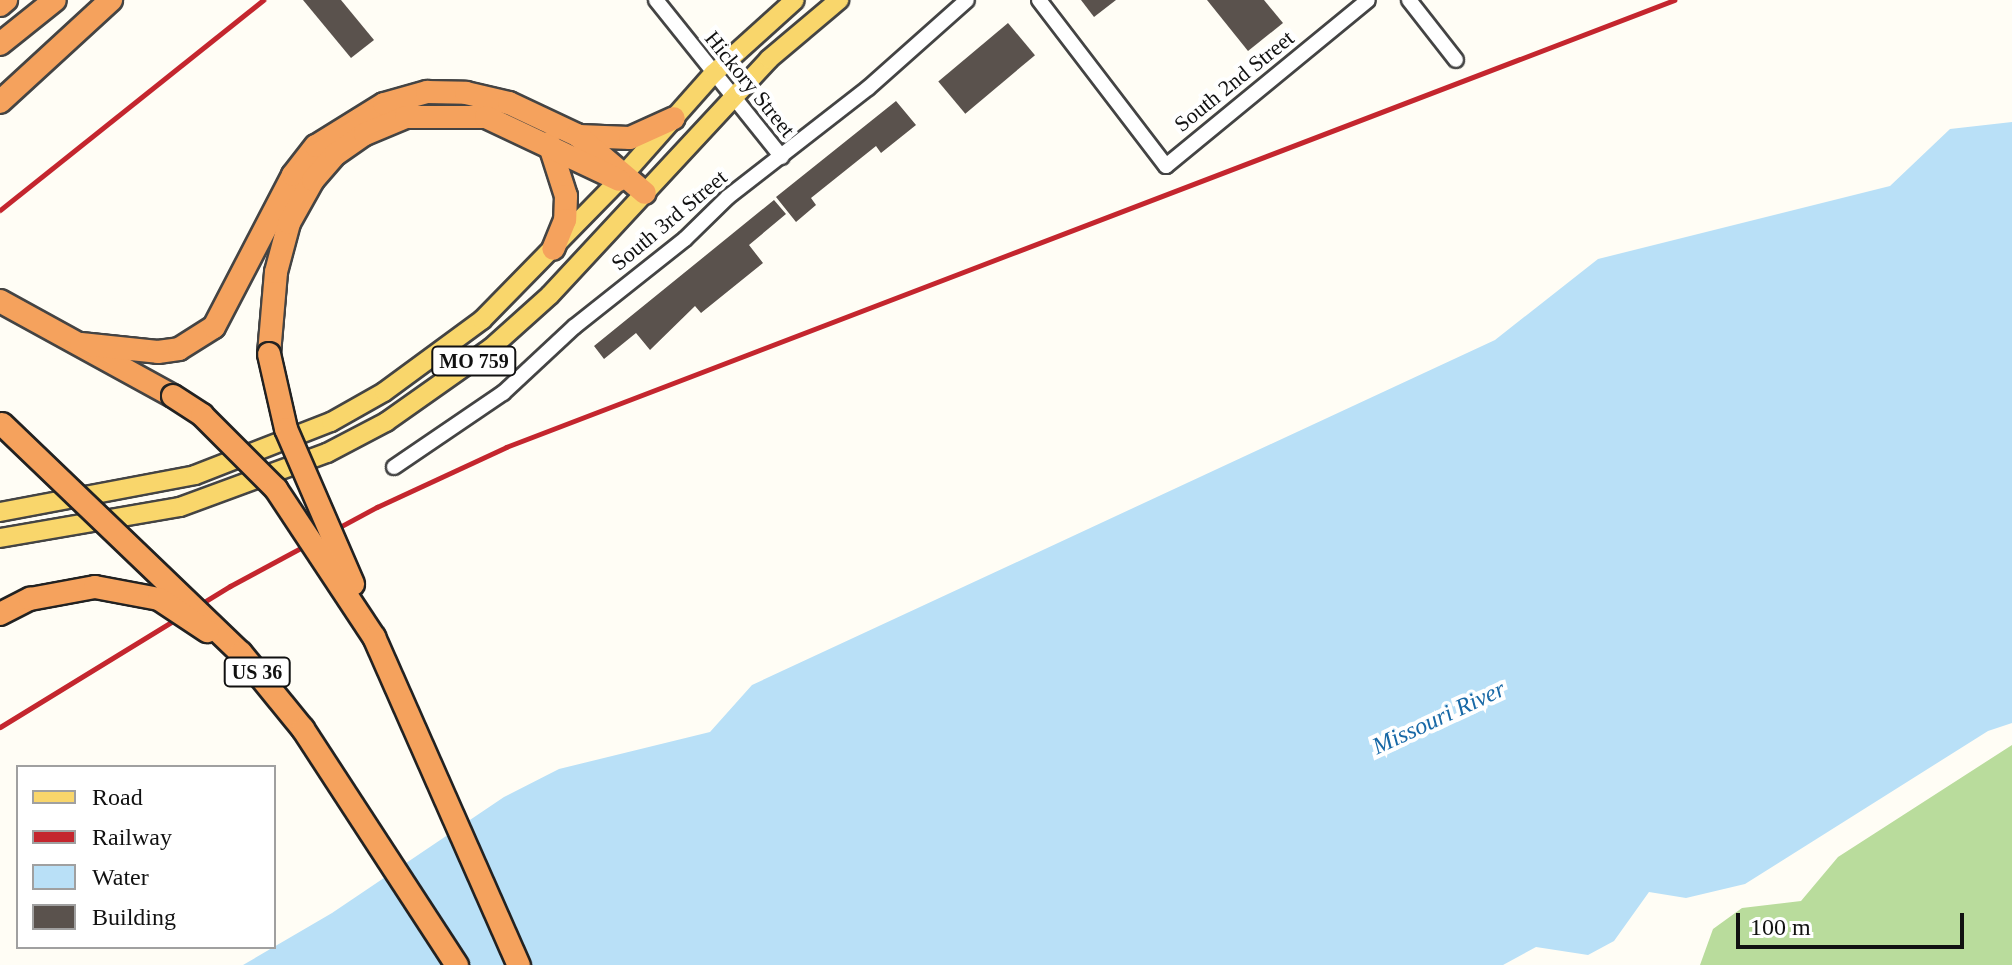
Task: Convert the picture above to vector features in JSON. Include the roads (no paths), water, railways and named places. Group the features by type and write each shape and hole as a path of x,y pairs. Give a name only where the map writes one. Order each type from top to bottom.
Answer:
{"highway":[{"path":"0,5 6,0"},
{"path":"0,44 55,0"},
{"path":"0,102 111,0"},
{"path":"81,344 158,352 179,349 214,327 293,175 316,146 384,104 427,92 466,93 509,103 577,135 645,193"},
{"path":"519,965 286,429 269,354 276,272 289,223 313,180 336,154 406,117 447,114 486,117 622,176"},
{"path":"577,135 630,138 674,118"},
{"path":"549,143 566,196 565,220 553,249"},
{"path":"0,301 202,415 276,489 374,637"},
{"name":"US 36","path":"1,423 241,653 303,729 457,965"},
{"path":"0,614 61,591 125,590 159,599 241,653"}],"main road":[{"name":"MO 759","path":"0,512 195,475 331,422 434,359 553,249 713,74 795,0"},
{"name":"MO 759","path":"0,538 180,507 327,453 386,422 491,348 550,295 733,98 806,24 839,0"}],"street":[{"name":"Hickory Street","path":"656,0 782,157"},
{"name":"South 3rd Street","path":"394,467 503,393 728,197 782,157 967,0"},
{"name":"South 2nd Street","path":"1039,0 1166,166 1368,0"},
{"path":"1409,0 1456,60"}],"water":[{"name":"Missouri River","path":"2012,122 2012,723 1988,731 1745,884 1686,898 1649,892 1614,941 1588,955 1536,947 1503,965 243,965 270,949 276,949 276,946 332,913 504,797 559,769 710,732 752,685 1495,340 1598,259 1890,186 1950,129"}],"railway":[{"path":"0,210 263,0"},
{"path":"0,727 230,586 377,507 506,447 1674,0"}]}
